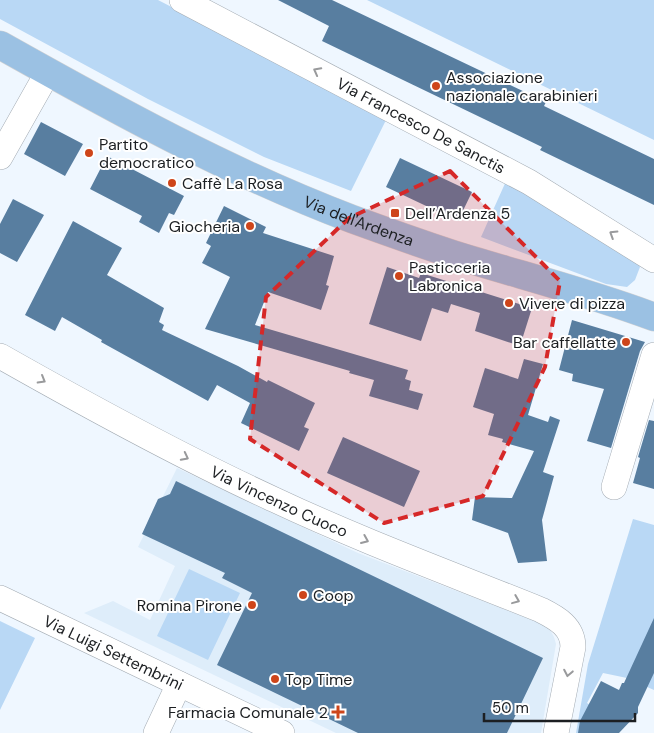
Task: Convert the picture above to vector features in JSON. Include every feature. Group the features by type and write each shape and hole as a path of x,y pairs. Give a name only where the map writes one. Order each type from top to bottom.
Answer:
{"main road":[{"name":"Via dell'Ardenza","path":"0,45 48,72 263,183 452,254 600,298 654,317"}],"street":[{"name":"Via Francesco De Sanctis","path":"182,0 529,182 654,260"},
{"path":"0,157 48,72"},
{"path":"614,487 654,355"},
{"name":"Via Vincenzo Cuoco","path":"0,356 193,461 276,501 365,540 541,610 560,621 570,633 573,647 556,733"},
{"name":"Via Luigi Settembrini","path":"0,598 282,733"},
{"path":"156,733 179,684"}],"highlighted area":[{"path":"450,171 560,281 545,367 483,496 384,523 250,439 266,297 349,218"}],"shaded area":[{"path":"0,0 158,0 387,118 351,191 264,157 148,99 0,19"},
{"path":"367,0 654,0 654,140"},
{"path":"507,179 635,255 640,267 635,280 627,287 606,284 481,237"},
{"path":"177,468 358,553 548,626 556,644 541,733 336,733 84,613 113,601 150,620 175,566 138,547"},
{"path":"633,519 654,525 654,690 627,678 603,673 587,703 595,708 609,733 576,733 588,664"},
{"path":"189,569 240,593 208,660 157,636"},
{"path":"0,621 35,638 0,710"}],"building":[{"path":"278,0 332,0 546,102 544,106 654,159 654,205 540,150 542,147 322,41 329,26"},
{"path":"41,122 83,144 65,176 24,154"},
{"path":"107,156 184,196 174,215 169,213 159,233 139,222 142,216 90,189"},
{"path":"400,158 472,192 458,221 386,187"},
{"path":"13,199 44,215 17,262 0,253 0,224"},
{"path":"224,206 266,227 263,233 334,256 326,285 329,286 321,310 268,292 255,325 408,370 405,379 411,381 409,390 423,394 418,410 369,396 374,380 349,373 350,371 205,329 230,277 202,263 211,246 206,243"},
{"path":"73,221 122,248 107,275 164,308 159,322 164,325 162,330 267,382 268,380 315,403 304,427 309,429 299,451 241,423 250,403 217,385 208,401 101,342 102,340 62,317 55,331 25,315"},
{"path":"387,267 419,278 421,273 532,308 520,346 475,331 480,313 451,304 448,313 432,308 421,341 369,324"},
{"path":"572,320 645,342 640,351 611,448 587,441 604,389 572,381 573,374 559,370"},
{"path":"524,359 543,364 528,415 548,422 550,416 560,420 543,472 554,476 542,520 547,561 518,563 508,533 472,520 475,497 512,498 534,451 502,442 503,439 488,435 494,414 473,407 485,368 518,379"},
{"path":"649,420 654,421 654,489 633,483 640,458 638,457"},
{"path":"343,437 420,471 404,507 327,473"},
{"path":"176,481 543,658 507,733 358,733 217,665 252,593 222,578 225,573 142,534 158,499 170,494"},
{"path":"654,618 654,673 638,707 638,713 619,733 578,733 580,721 601,681 619,690 622,683 624,683"}],"place":[{"name":"Associazione nazionale carabinieri","path":"436,86"},
{"name":"Partito democratico","path":"89,153"},
{"name":"Caffè La Rosa","path":"172,183"},
{"name":"Dell’Ardenza 5","path":"395,213"},
{"name":"Giocheria","path":"250,226"},
{"name":"Pasticceria Labronica","path":"399,276"},
{"name":"Vivere di pizza","path":"509,303"},
{"name":"Bar caffellatte","path":"626,342"},
{"name":"Coop","path":"303,595"},
{"name":"Romina Pirone","path":"252,605"},
{"name":"Top Time","path":"275,679"},
{"name":"Farmacia Comunale 2","path":"338,712"}]}
